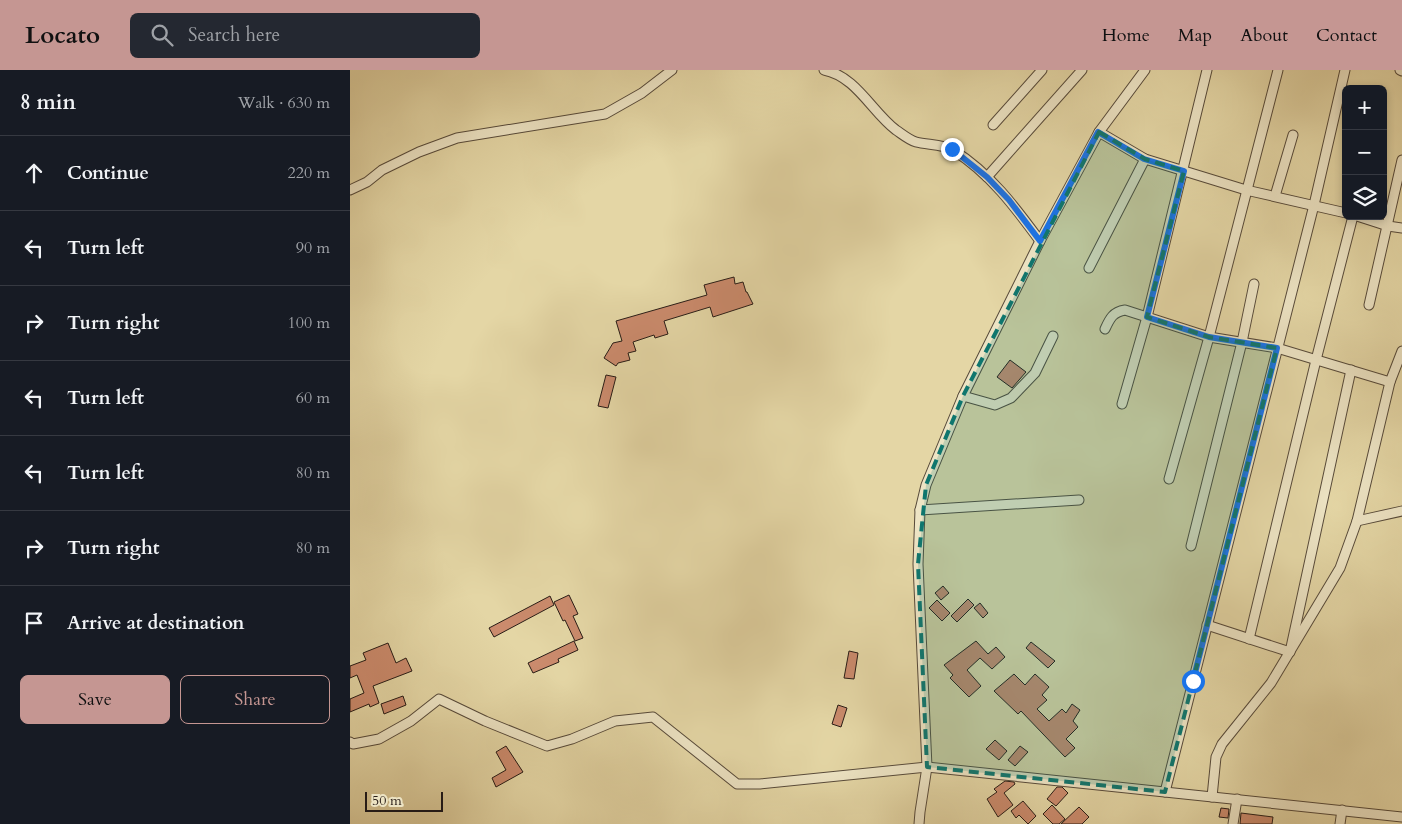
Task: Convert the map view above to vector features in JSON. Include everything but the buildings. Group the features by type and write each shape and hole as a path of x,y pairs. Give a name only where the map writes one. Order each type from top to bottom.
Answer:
{"street":[{"path":"350,190 367,182 382,170 419,152 457,138 606,114 642,93 672,70"},
{"path":"824,70 830,71 851,84 896,129 914,141 952,149 987,177 1009,200 1040,241"},
{"path":"993,126 1042,70"},
{"path":"987,177 1082,70"},
{"path":"919,824 927,767 918,564 920,510 926,485 963,396 1040,241 1098,132 1146,70"},
{"path":"1122,404 1147,317 1207,70"},
{"path":"1169,479 1209,337 1278,70"},
{"path":"1165,792 1314,205 1345,70"},
{"path":"1098,132 1144,159 1246,190 1342,212"},
{"path":"1275,196 1293,135"},
{"path":"1089,268 1144,159"},
{"path":"1368,305 1402,160"},
{"path":"1250,639 1316,360 1352,220"},
{"path":"1369,220 1402,228"},
{"path":"1191,546 1242,342 1254,284"},
{"path":"1105,329 1112,315 1125,310 1209,337 1277,348 1390,382"},
{"path":"963,396 996,405 1010,398 1035,373 1053,336"},
{"path":"1212,797 1216,757 1222,744 1271,683 1340,568 1357,521 1390,382 1402,351"},
{"path":"1290,652 1350,370"},
{"path":"920,510 1079,500"},
{"path":"1357,521 1402,511"},
{"path":"1207,625 1290,652"},
{"path":"350,742 353,744 379,739 411,721 439,700 547,746 572,739 615,721 653,717 737,784 760,784 927,767 1402,817"},
{"path":"1233,824 1237,799"},
{"path":"1340,824 1342,810"}],"highlighted area":[{"path":"1099,132 1145,159 1184,171 1147,317 1209,337 1277,348 1165,792 927,767 918,564 926,485 963,396"}],"route":[{"path":"952,149 987,177 1009,200 1040,241 1098,132 1144,159 1184,171 1147,317 1209,337 1277,348 1193,681"}]}
